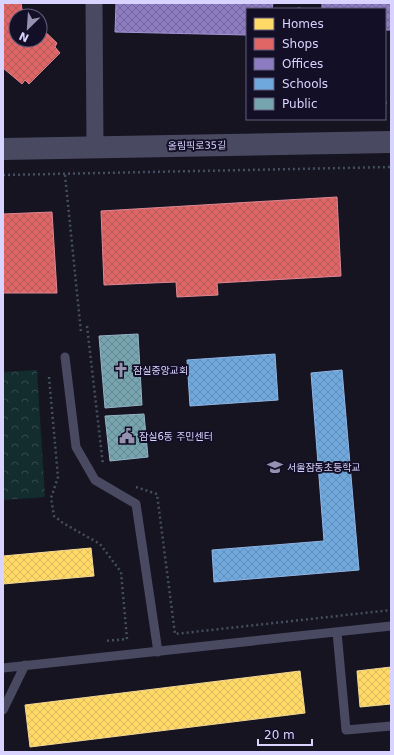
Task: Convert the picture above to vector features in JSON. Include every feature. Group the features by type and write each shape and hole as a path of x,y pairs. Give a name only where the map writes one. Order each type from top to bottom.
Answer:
{"street":[{"path":"94,3 95,147"},
{"name":"올림픽로35길","path":"3,149 391,142"}],"lane":[{"path":"65,357 76,447 95,480 136,504 158,652"},
{"path":"3,668 391,626"},
{"path":"337,632 346,730 391,726"},
{"path":"3,710 25,665"}],"path":[{"path":"3,175 65,175 85,173 391,167"},
{"path":"65,175 80,332"},
{"path":"87,326 103,468"},
{"path":"48,377 58,478 51,498 54,516 63,523 100,544 121,572 127,639"},
{"path":"157,494 175,634 391,610"}],"green space":[{"path":"37,370 45,497 3,500 3,372"}],"building: Homes":[{"path":"91,548 94,576 3,584 3,556"},
{"path":"391,667 391,704 360,707 357,671"},
{"path":"300,671 305,713 30,747 25,705"}],"building: Shops":[{"path":"3,3 21,3 22,8 8,8 8,48 48,48 48,35 57,43 55,47 60,53 29,84 25,80 22,84 3,68"},
{"path":"337,197 341,276 217,283 218,295 177,297 176,282 104,285 101,211"},
{"path":"52,212 57,293 3,293 3,214"}],"building: Offices":[{"path":"116,3 273,3 272,8 246,8 246,35 115,32"},
{"path":"322,3 391,3 391,30 386,30 386,8 322,8"}],"building: Schools":[{"path":"275,354 278,400 190,406 187,360"},
{"path":"342,370 359,570 214,582 212,550 324,541 311,373"}],"building: Public":[{"name":"잠실중앙교회","path":"138,334 142,405 105,408 99,336"},
{"name":"잠실6동 주민센터","path":"144,414 148,457 110,461 105,416"}],"place":[{"name":"잠실중앙교회","path":"121,370"},
{"name":"잠실6동 주민센터","path":"127,436"},
{"name":"서울잠동초등학교","path":"275,467"}]}
